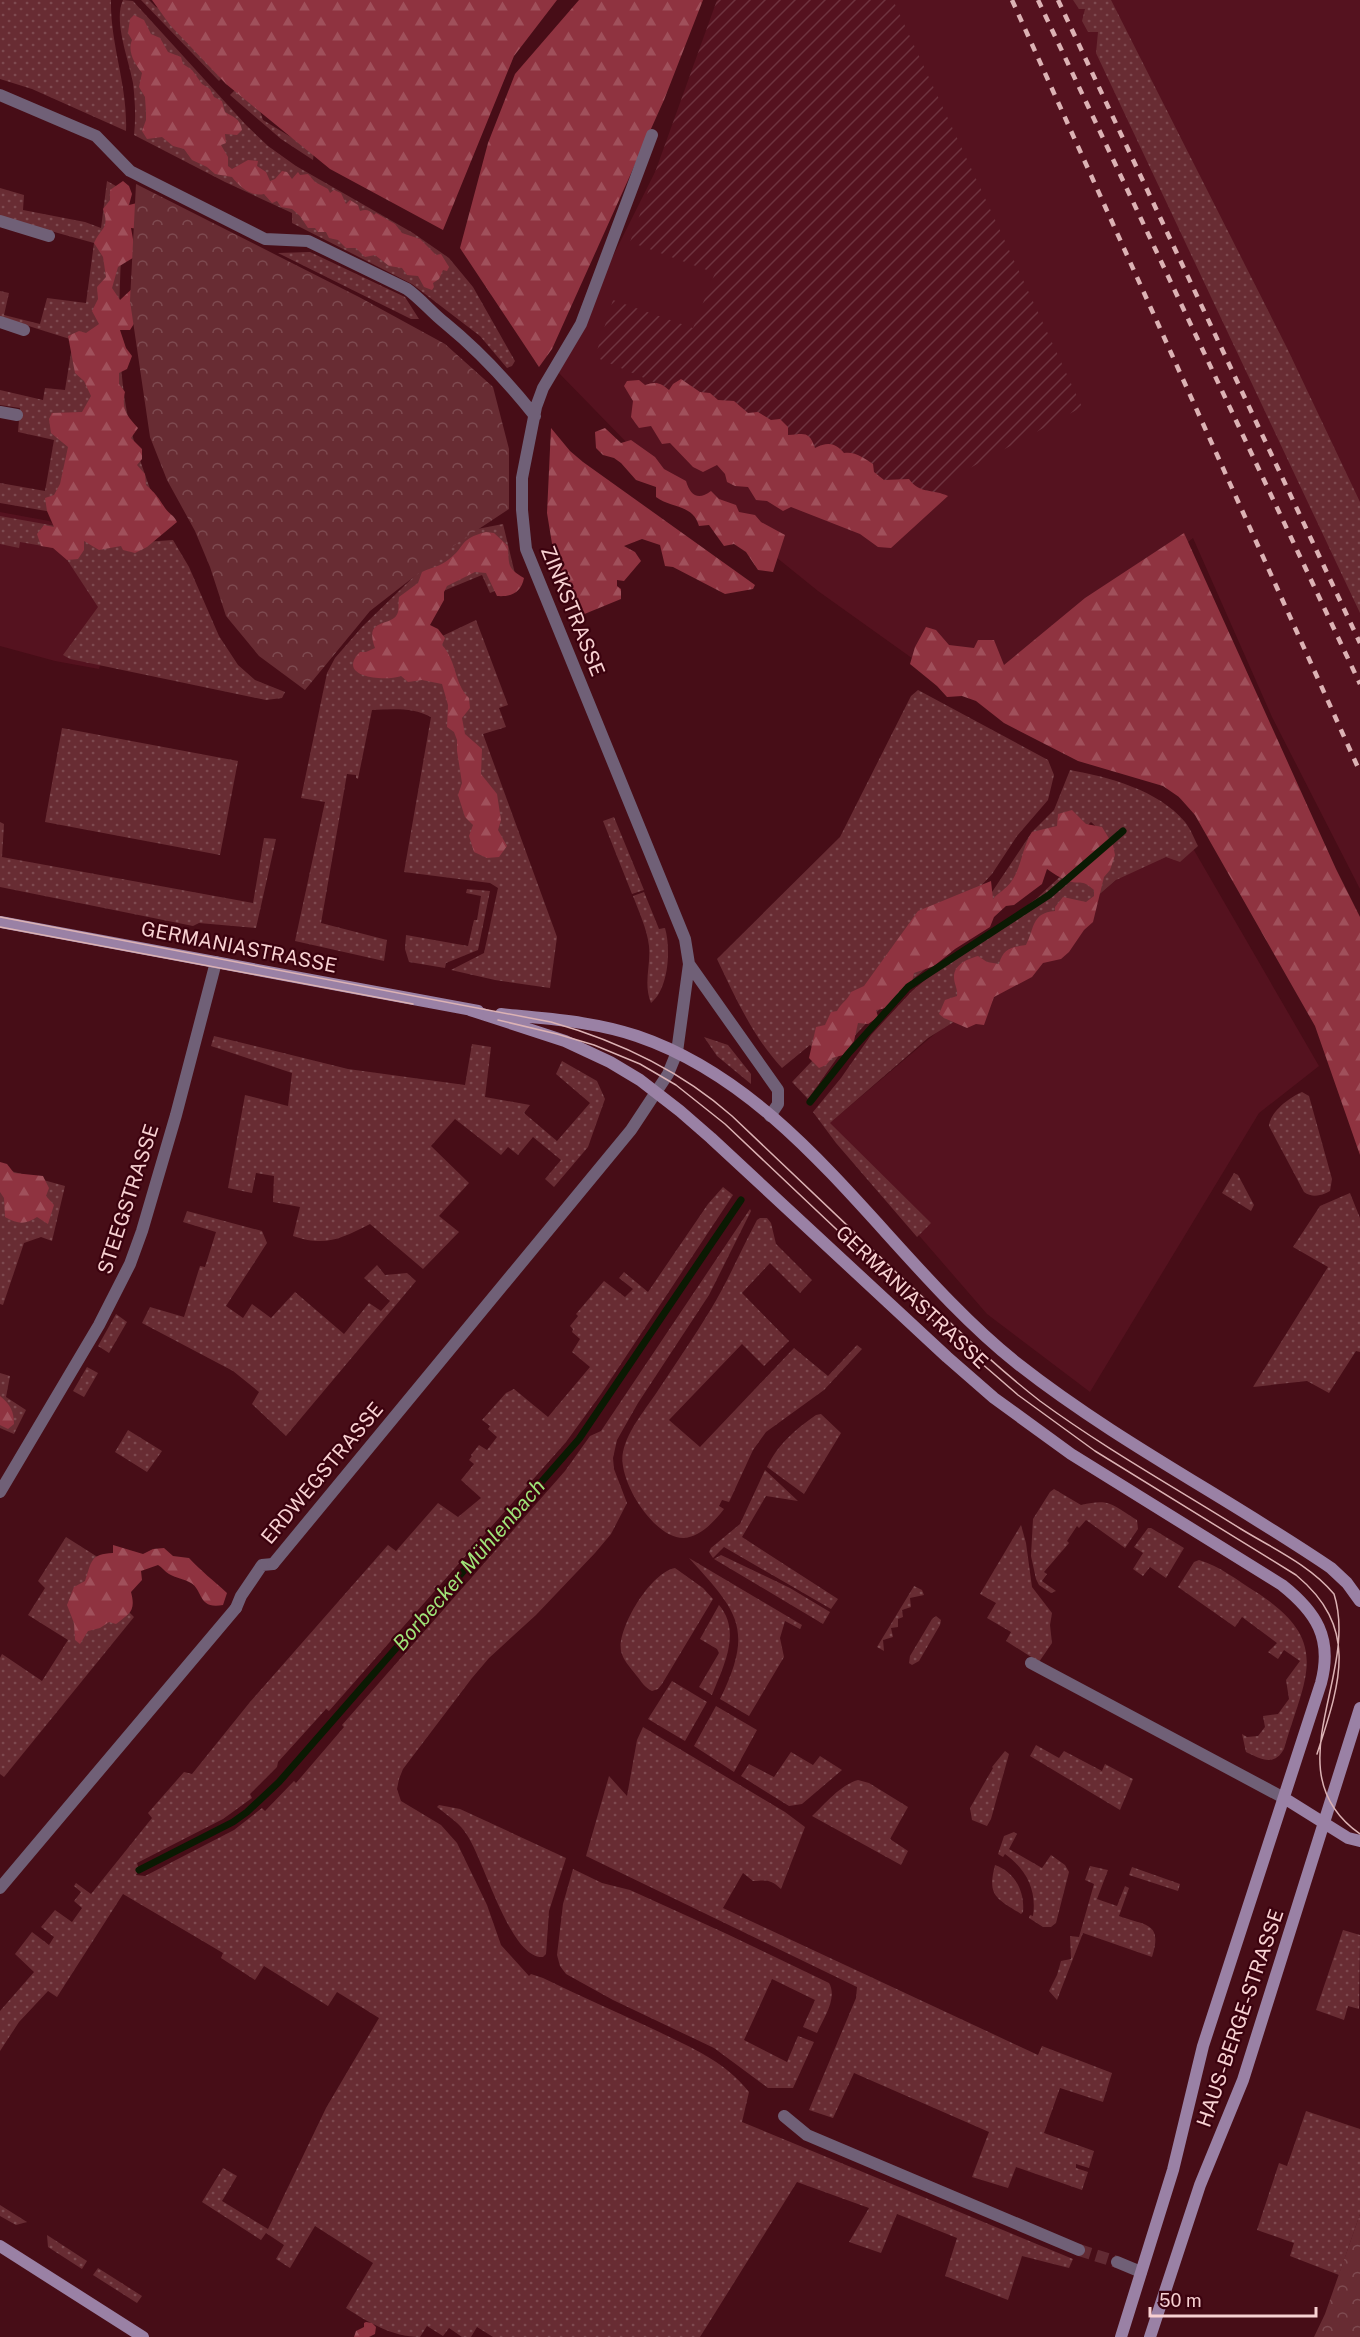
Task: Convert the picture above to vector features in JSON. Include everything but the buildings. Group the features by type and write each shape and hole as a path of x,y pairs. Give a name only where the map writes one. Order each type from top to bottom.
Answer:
{"main road":[{"name":"GERMANIASTRASSE","path":"0,922 470,1010 588,1024 638,1036 677,1052 703,1066 770,1116 853,1197 959,1312 1018,1364 1113,1432 1331,1568 1347,1583 1360,1601"},
{"name":"GERMANIASTRASSE","path":"470,1010 545,1033 584,1048 627,1072 656,1092 711,1138 994,1398 1071,1454 1282,1585 1304,1604 1321,1630"},
{"name":"HAUS-BERGE-STRASSE","path":"1121,2337 1173,2170 1203,2046 1302,1747 1324,1673 1325,1649 1321,1630"},
{"name":"HAUS-BERGE-STRASSE","path":"1150,2337 1200,2185 1243,2080 1360,1708"},
{"path":"1284,1798 1323,1824 1348,1838 1360,1841"},
{"path":"0,2246 143,2337"}],"street":[{"path":"0,96 96,135 130,171 265,239 308,241 407,289 463,337 535,416"},
{"name":"ZINKSTRASSE","path":"652,135 581,324 543,388 522,478 522,510 526,549 685,939 689,964 677,1052 668,1074"},
{"path":"0,221 49,236"},
{"path":"0,322 24,330"},
{"path":"0,412 17,416"},
{"name":"STEEGSTRASSE","path":"0,1492 99,1325 130,1264 176,1115 216,962"},
{"name":"ZINKSTRASSE","path":"689,964 779,1095 778,1104 770,1116"},
{"name":"ERDWEGSTRASSE","path":"0,1888 236,1608 262,1565 273,1563 631,1130 668,1074"},
{"path":"1031,1663 1284,1798"},
{"path":"784,2116 807,2135 1079,2250"},
{"path":"1117,2262 1141,2272"}],"shaded area":[{"path":"717,0 893,0 1082,407 970,468 931,500 595,357 613,300 693,328 715,273 630,242"},
{"path":"722,0 1360,0 1360,889 1272,717 1193,538 1147,576 986,692 916,661 818,591 755,540 667,484 556,370 677,128"},
{"path":"0,512 49,521 84,541 130,551 99,669 55,661 0,646"},
{"path":"1180,826 1319,1066 1259,1113 1090,1392 987,1314 825,1127"}],"green space":[{"path":"0,0 111,0 113,33 126,114 126,131 32,89 0,79"},
{"path":"123,0 133,1 268,146 296,166 413,233 449,258 473,287 515,361 512,366 507,368 480,336 412,284 292,223 292,213 225,182 134,135 133,83 120,19"},
{"path":"141,0 149,0 163,10 188,44 198,48 221,79 219,81"},
{"path":"152,0 557,0 514,56 443,230 330,169 226,84 170,25"},
{"path":"579,0 703,0 664,100 552,349 539,367 460,248 488,143 515,74"},
{"path":"1073,0 1111,0 1287,348 1360,502 1360,613 1096,53 1098,32 1088,32 1082,21 1085,9 1079,9"},
{"path":"134,15 144,20 151,34 160,38 168,52 181,57 183,64 210,89 214,97 222,101 225,112 240,123 242,130 237,135 225,134 226,143 221,145 228,157 228,166 232,169 248,160 258,161 257,166 266,172 270,181 282,171 287,172 292,179 298,172 300,175 308,174 330,193 334,190 341,193 346,204 350,200 358,205 360,211 368,210 374,215 376,213 395,224 402,233 420,239 436,255 441,254 449,267 447,271 443,270 439,279 433,283 432,290 424,287 418,276 407,275 402,268 389,266 375,255 365,257 356,248 346,248 338,240 329,238 326,232 308,228 292,209 281,207 277,201 272,203 264,194 259,195 246,190 232,177 215,174 207,167 192,160 184,149 173,146 162,137 147,139 142,131 146,112 145,97 139,87 142,73 132,58 130,49 132,40 128,33 130,19"},
{"path":"263,62 258,105 263,120 314,151 313,160 281,139 230,95"},
{"path":"107,181 125,191 119,299 122,380 131,429 152,494 52,512 0,503 0,483 45,491 54,440 18,432 20,408 0,405 0,390 43,400 45,388 65,390 73,340 0,317 0,291 9,293 4,315 40,324 47,298 86,303 94,243 0,217 0,188 24,195 23,210 85,222 101,228"},
{"path":"123,181 129,186 132,194 129,205 137,203 140,229 131,228 136,256 118,267 112,288 120,300 136,285 137,319 130,330 120,330 126,348 132,356 127,369 119,373 119,384 125,392 126,412 138,428 131,438 142,449 142,459 137,465 145,474 146,485 177,522 147,547 135,553 123,550 121,546 99,550 84,541 84,550 78,559 67,560 53,548 41,546 37,534 44,525 54,527 47,511 45,498 54,495 60,484 68,447 51,433 49,419 52,413 82,412 91,396 84,381 75,373 68,336 79,331 86,333 99,324 92,311 98,299 97,287 106,277 103,257 94,243 104,228 106,220 103,209 110,200 110,190"},
{"path":"136,184 359,297 445,344 493,387 509,449 509,509 456,544 370,611 305,690 259,656 226,616 195,531 167,480 150,437 130,301"},
{"path":"310,252 405,297 419,319 411,319 278,253"},
{"path":"681,379 700,392 710,393 718,400 734,401 748,413 758,412 771,420 780,419 788,427 788,435 805,434 813,442 815,448 831,444 844,453 859,456 873,464 874,472 884,480 909,479 917,487 948,496 891,548 878,547 860,534 791,507 783,511 767,501 756,500 748,487 735,486 727,482 725,474 717,465 703,472 693,467 670,443 662,444 651,426 639,428 631,417 633,401 624,386 627,381 639,380 645,385 658,383 669,390"},
{"path":"551,428 570,451 583,462 755,585 753,589 725,594 673,567 665,566 660,545 642,539 624,546 635,552 641,561 624,581 617,580 617,586 621,589 621,599 582,615 573,592 555,562 547,513"},
{"path":"605,428 621,443 631,440 655,457 664,469 686,481 695,495 702,496 711,491 719,499 736,505 739,512 755,515 761,522 785,535 773,572 758,570 746,552 734,544 724,546 709,525 699,526 692,514 656,497 656,487 636,480 621,463 603,455 596,448 595,432"},
{"path":"0,516 144,542 173,540 189,567 219,636 238,665 255,680 285,692 282,698 266,700 70,659 63,655 98,607 60,549 20,542 19,548 0,544"},
{"path":"503,524 517,582 490,593 482,575 419,601 436,639 476,620 508,705 499,708 506,727 483,734 557,937 550,988 495,980 451,970 484,953 498,888 490,883 404,872 431,717 410,710 372,710 358,779 356,775 347,774 321,923 387,940 384,961 295,941 325,802 301,798 327,673 335,658 362,627 440,551 467,531"},
{"path":"486,532 494,533 508,546 510,565 524,578 523,583 518,591 511,595 497,596 486,573 475,572 447,586 444,600 430,625 438,629 445,638 442,645 469,698 470,708 462,718 465,734 482,749 481,774 497,794 501,820 498,830 507,846 499,857 487,858 474,852 469,836 473,825 465,817 458,795 462,783 457,740 454,732 447,727 448,705 442,684 422,680 408,682 401,676 374,678 365,676 353,667 354,660 360,652 375,648 372,638 373,631 380,624 395,617 398,612 399,597 418,583 422,572 445,562 466,541"},
{"path":"1184,533 1336,869 1360,917 1360,1155 1315,1026 1195,815 1179,797 1163,786 1078,761 1004,723 976,701 962,696 947,697 910,664 915,647 926,627 936,630 949,645 974,648 978,640 994,640 1004,665 1085,598"},
{"path":"918,690 1048,760 1054,775 1048,800 1017,836 992,874 980,887 812,1047 810,1045 782,1068 753,1030 717,959 840,837 911,696"},
{"path":"62,728 238,761 220,855 45,822"},
{"path":"1070,770 1116,781 1161,801 1185,822 1198,846 1180,862 1166,857 1116,880 1086,906 994,997 928,1038 830,1123 931,1223 917,1237 836,1143 813,1112 841,1078 871,1035 912,991 1037,898 1105,835 1091,822 1000,907 888,1000 847,1044 808,1099 792,1082 833,1039 988,898 1032,832 1054,810"},
{"path":"1072,810 1086,824 1102,827 1113,845 1115,855 1110,870 1104,877 1093,922 1084,930 1069,952 1061,959 1043,963 1032,977 994,997 984,1025 976,1024 967,1028 939,1014 945,1000 957,996 955,972 962,963 978,956 987,962 999,964 1008,950 1026,945 1038,918 1047,912 1055,911 1055,907 1063,897 1086,902 1094,896 1094,890 1086,884 1068,881 1047,869 1042,884 1014,905 1006,906 994,917 990,927 955,949 934,966 914,973 910,987 901,998 890,1006 876,1010 878,1017 868,1024 858,1023 854,1041 843,1055 832,1058 826,1065 819,1068 809,1058 816,1027 825,1025 831,1012 837,1011 851,992 864,986 918,911 991,881 993,899 1015,876 1032,832 1057,826 1058,814"},
{"path":"614,817 644,890 632,894 603,821"},
{"path":"0,822 4,824 2,857 253,903 264,838 276,839 256,928 199,923 193,926 0,887"},
{"path":"467,889 490,891 478,950 446,963 445,968 409,962 405,949 406,935 468,946 474,920 477,920 481,896 466,893"},
{"path":"644,892 659,929 665,928 668,946 665,978 657,997 651,1003 647,981 648,940 633,896"},
{"path":"214,1036 348,1069 465,1085 472,1044 491,1047 485,1097 530,1105 524,1113 557,1141 590,1103 556,1074 562,1061 597,1081 605,1099 588,1147 554,1187 545,1179 561,1160 533,1137 518,1155 508,1147 501,1155 455,1119 431,1146 469,1183 439,1216 459,1232 423,1269 370,1224 333,1240 315,1241 293,1236 300,1207 273,1202 274,1176 256,1173 252,1193 228,1188 245,1095 288,1106 292,1073 211,1046"},
{"path":"704,1037 728,1045 751,1074 751,1084 717,1056"},
{"path":"1302,1092 1309,1096 1332,1179 1330,1191 1317,1196 1304,1192 1269,1126 1277,1110"},
{"path":"0,1162 7,1164 14,1173 43,1176 49,1188 46,1196 54,1205 48,1224 37,1217 21,1223 5,1217 4,1198 0,1192"},
{"path":"0,1168 65,1186 52,1241 41,1237 24,1243 3,1305 0,1304"},
{"path":"1234,1173 1238,1175 1254,1205 1251,1211 1222,1193"},
{"path":"723,1187 733,1195 601,1394 566,1442 329,1711 326,1709 278,1762 277,1767 250,1794 252,1798 223,1819 137,1863 139,1870 136,1875 145,1876 234,1830 262,1808 265,1811 294,1781 296,1783 344,1727 342,1725 565,1471 590,1436 601,1431 750,1209 709,1295 638,1403 617,1440 613,1458 614,1469 627,1503 611,1534 536,1615 489,1658 472,1678 403,1769 397,1789 401,1801 441,1825 457,1843 487,1905 501,1945 529,1976 531,1974 543,1978 679,2042 729,2071 749,2092 742,2122 1073,2259 1069,2268 1022,2256 1008,2300 945,2276 957,2238 897,2214 881,2253 849,2242 869,2208 797,2182 700,2337 493,2337 477,2327 471,2337 462,2337 449,2328 443,2336 427,2326 420,2337 390,2332 346,2308 373,2263 315,2226 290,2268 276,2259 284,2245 266,2233 261,2240 202,2202 223,2168 237,2176 222,2201 268,2229 326,2108 379,2018 337,1992 328,2006 264,1966 255,1980 221,1958 223,1953 123,1894 57,1997 48,1991 19,2022 0,2051 0,2011 34,1972 15,1954 32,1932 49,1945 54,1937 41,1927 55,1910 72,1922 82,1908 74,1901 81,1892 74,1886 76,1883 91,1894 152,1818 148,1813 184,1772 192,1774 250,1702 388,1545 396,1551 438,1503 458,1517 481,1498 461,1480 474,1464 469,1460 479,1445 487,1450 497,1437 488,1429 490,1426 482,1420 506,1393 514,1389 548,1417 590,1367 572,1352 580,1339 572,1332 573,1329 570,1326 578,1316 576,1314 604,1281 625,1297 633,1289 619,1278 624,1272 648,1292 708,1204"},
{"path":"1350,1193 1360,1218 1360,1352 1356,1351 1329,1393 1307,1381 1253,1387 1328,1267 1293,1247 1320,1206"},
{"path":"187,1211 262,1231 267,1243 226,1306 243,1318 252,1304 271,1318 295,1292 344,1334 369,1303 381,1311 390,1301 364,1278 377,1265 385,1275 407,1273 416,1281 286,1436 252,1404 259,1392 233,1371 142,1323 150,1307 184,1317 200,1266 205,1267 216,1232 183,1222"},
{"path":"760,1218 767,1218 771,1223 776,1244 812,1280 800,1293 770,1263 742,1293 789,1341 764,1366 742,1344 669,1420 700,1447 794,1348 828,1376 857,1345 862,1349 824,1390 766,1432 753,1450 729,1502 722,1500 719,1506 724,1509 712,1523 690,1537 673,1536 650,1519 632,1492 623,1464 625,1444 633,1427 711,1309"},
{"path":"116,1314 127,1322 109,1353 98,1346"},
{"path":"87,1367 98,1373 84,1397 73,1391"},
{"path":"0,1373 10,1376 6,1397 26,1410 14,1434 0,1428"},
{"path":"0,1396 9,1405 13,1415 14,1424 8,1429 0,1425"},
{"path":"821,1414 841,1433 804,1494 767,1467 788,1438 816,1415"},
{"path":"128,1430 162,1451 147,1472 115,1452"},
{"path":"765,1470 798,1501 766,1496 742,1537 838,1599 831,1609 724,1547 713,1558 709,1552 740,1524"},
{"path":"1054,1489 1081,1505 1099,1502 1111,1504 1137,1520 1138,1529 1125,1548 1086,1520 1079,1528 1077,1526 1067,1541 1069,1543 1044,1572 1047,1574 1042,1581 1056,1591 1051,1593 1039,1585 1031,1556 1033,1519"},
{"path":"1021,1525 1032,1587 1052,1613 1050,1625 1052,1643 1039,1662 1006,1641 1011,1632 987,1618 996,1603 980,1594"},
{"path":"1148,1528 1184,1548 1166,1578 1150,1567 1143,1576 1133,1569 1143,1553 1134,1547"},
{"path":"66,1537 107,1563 121,1604 134,1617 4,1777 0,1774 0,1658 2,1654 42,1681 68,1640 28,1615 45,1588 38,1581"},
{"path":"113,1545 143,1554 153,1549 164,1548 173,1556 189,1558 227,1593 223,1605 209,1605 195,1586 171,1575 158,1565 141,1571 142,1580 131,1592 133,1603 131,1611 116,1624 109,1622 100,1628 88,1631 80,1644 75,1640 74,1623 67,1605 74,1587 85,1581 93,1560 100,1555 113,1553"},
{"path":"721,1555 790,1588 830,1612 823,1624 714,1559"},
{"path":"689,1558 802,1625 800,1629 785,1621 780,1638 784,1657 749,1716 720,1699 731,1675 737,1654 736,1622 719,1592"},
{"path":"1199,1560 1229,1574 1280,1610 1296,1627 1304,1644 1307,1662 1305,1680 1284,1749 1272,1760 1246,1752 1242,1734 1247,1737 1258,1736 1265,1727 1263,1716 1278,1714 1289,1699 1286,1680 1300,1661 1284,1650 1278,1659 1268,1652 1277,1643 1242,1617 1235,1627 1178,1587 1194,1562"},
{"path":"675,1568 703,1588 713,1599 662,1684 658,1689 652,1691 643,1684 625,1660 621,1651 621,1641 630,1616 646,1590 656,1579"},
{"path":"914,1586 922,1590 924,1595 910,1598 911,1607 902,1610 903,1617 898,1619 898,1627 891,1628 893,1637 883,1640 884,1651 877,1647"},
{"path":"719,1605 726,1615 730,1638 725,1661 712,1695 699,1687 719,1653 717,1649 700,1639"},
{"path":"936,1616 941,1620 940,1625 919,1661 912,1665 909,1663 910,1656"},
{"path":"672,1681 707,1702 685,1741 648,1719"},
{"path":"716,1706 757,1730 734,1772 694,1746"},
{"path":"643,1727 785,1812 805,1827 781,1889 768,1881 753,1881 743,1873 723,1908 1038,2055 1042,2046 1112,2073 1103,2102 1060,2088 1044,2133 1094,2151 1089,2168 1076,2164 1076,2168 1088,2172 1082,2190 1016,2167 1008,2188 972,2177 989,2132 854,2073 833,2118 809,2110 856,1998 857,1987 586,1856 609,1776 627,1796 637,1740"},
{"path":"1036,1745 1059,1758 1064,1751 1102,1771 1105,1764 1133,1779 1120,1810 1030,1756"},
{"path":"1005,1751 1009,1754 987,1826 972,1820 970,1808 992,1767"},
{"path":"791,1752 813,1765 820,1756 842,1770 802,1804 789,1806 741,1776 749,1764 774,1777"},
{"path":"858,1780 869,1783 908,1807 890,1839 908,1851 901,1865 812,1816 839,1790"},
{"path":"439,1805 460,1809 566,1858 549,1911 546,1954 543,1957 531,1953 520,1943 499,1907 467,1835 457,1823 437,1807"},
{"path":"1014,1832 1017,1834 1009,1849 1042,1868 1051,1855 1065,1865 1069,1872 1056,1923 1051,1927 1043,1927 1029,1918 1030,1915 1033,1916 1034,1906 1028,1881 1019,1866 1005,1854 1003,1857 998,1854 1004,1836"},
{"path":"995,1865 1008,1872 1017,1884 1022,1897 1023,1912 1021,1914 1000,1900 993,1890"},
{"path":"1090,1866 1108,1870 1097,1899 1117,1906 1125,1886 1129,1888 1119,1916 1150,1927 1154,1931 1155,1946 1152,1957 1083,1933 1057,2000 1049,1991 1061,1961 1071,1959 1070,1936 1079,1937 1094,1884 1085,1880"},
{"path":"1132,1867 1180,1884 1178,1891 1129,1875"},
{"path":"573,1869 602,1883 630,1890 829,1983 831,2002 817,2033 803,2027 815,2000 772,1979 744,2040 787,2062 798,2036 814,2042 793,2088 768,2088 714,2048 613,2000 566,1974 560,1966 557,1955 563,1904"},
{"path":"1343,1930 1360,1935 1359,2009 1348,2006 1344,2020 1316,2010"},
{"path":"1306,2111 1360,2129 1360,2214 1339,2275 1290,2256 1294,2243 1257,2230 1279,2163 1287,2166"},
{"path":"0,2205 27,2222 16,2225 0,2216"},
{"path":"1360,2214 1360,2337 1314,2337 1325,2314"},
{"path":"47,2235 87,2261 82,2269 48,2247"},
{"path":"98,2268 142,2296 137,2303 93,2275"},
{"path":"366,2322 376,2327 375,2334 369,2337 354,2337 356,2331 364,2327"}],"waterway":[{"name":"Borbecker Mühlenbach","path":"810,1102 848,1054 908,987 1049,895 1123,831"},
{"name":"Borbecker Mühlenbach","path":"139,1870 233,1822 279,1782 579,1439 741,1200"}],"tunnel":[{"path":"1079,2250 1117,2262"}],"tram line":[{"path":"0,917 551,1022 600,1038 647,1058 691,1084 732,1116 969,1340 1040,1401 1114,1451 1290,1558 1314,1574 1334,1594 1339,1625 1337,1657 1320,1752 1322,1782 1335,1809 1360,1834"},
{"path":"0,927 413,1004"},
{"path":"498,1020 594,1045 640,1064 676,1085 725,1124 943,1330 1018,1395 1095,1451 1296,1575 1316,1595 1330,1615 1337,1636 1339,1658 1337,1680 1317,1754"}],"railway":[{"path":"1012,0 1360,772"},
{"path":"1038,0 1360,684"},
{"path":"1058,0 1360,643"}]}
